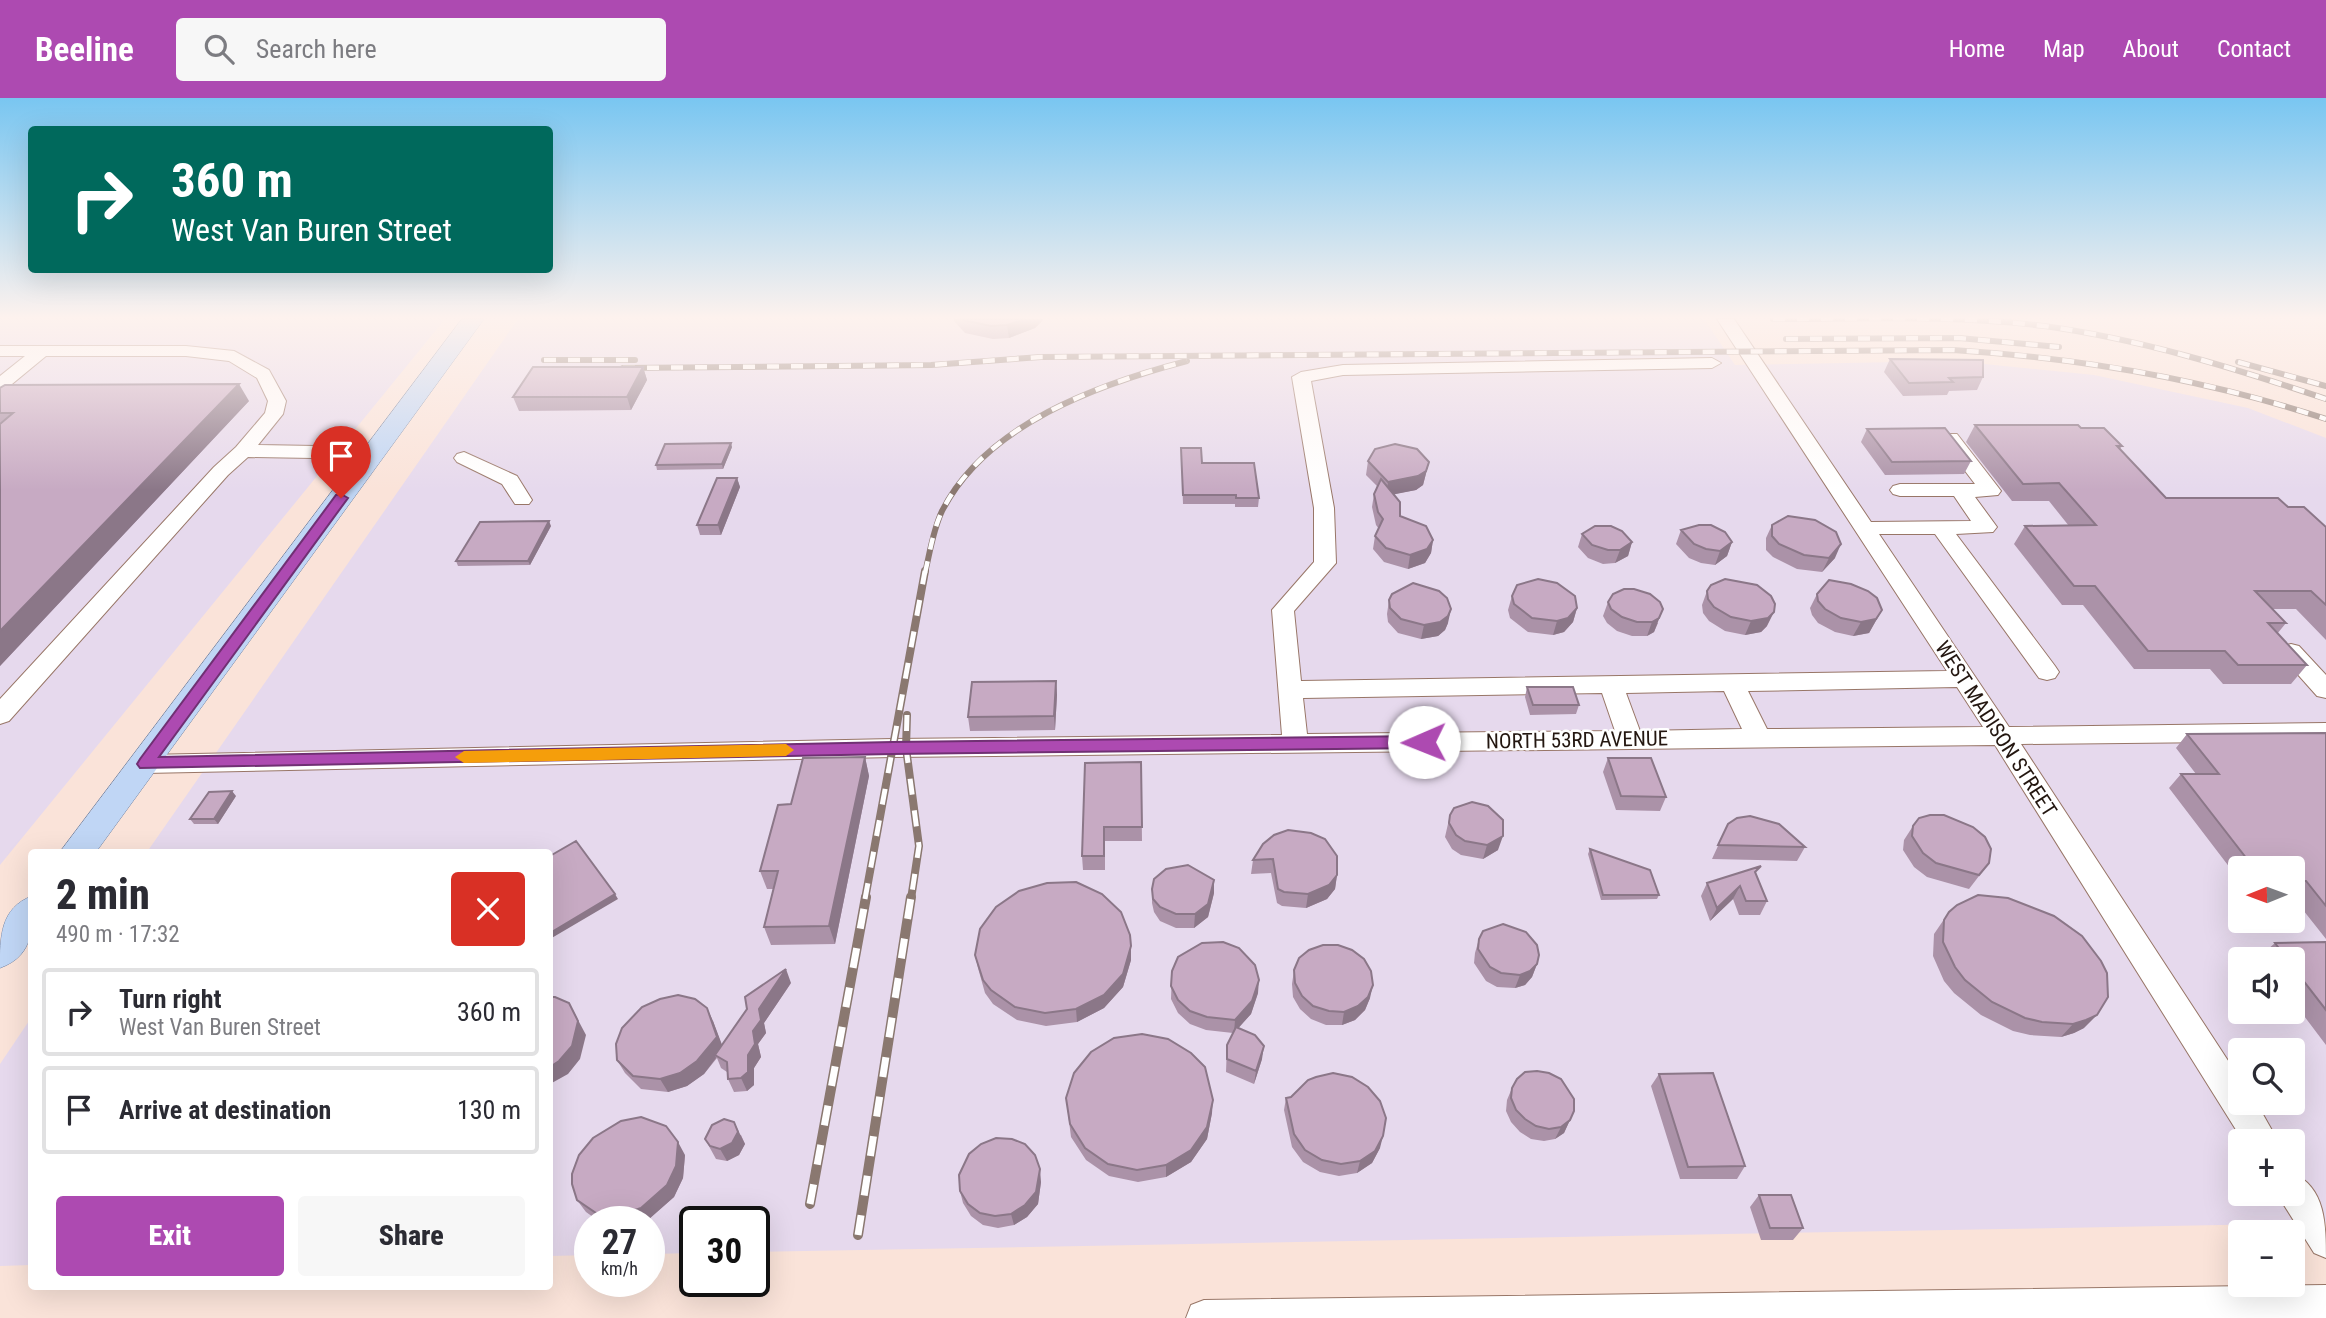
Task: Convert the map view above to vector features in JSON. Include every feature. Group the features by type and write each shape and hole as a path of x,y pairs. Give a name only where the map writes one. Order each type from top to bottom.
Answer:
{"main road":[{"path":"79,849 431,376"},
{"path":"0,952 28,916"}],"street":[{"path":"0,715 222,471 243,452 274,414 277,401 264,376"},
{"path":"1295,743 1283,610 1325,563 1324,508 1301,377 1307,376"},
{"name":"WEST MADISON STREET","path":"1764,376 2002,736 2254,1129"},
{"path":"1900,490 1991,491 1949,438"},
{"path":"243,452 374,453"},
{"path":"464,458 510,480 522,500"},
{"path":"1864,528 1986,527 1960,491"},
{"path":"1941,528 2048,671"},
{"path":"2291,652 2326,690"},
{"path":"1289,691 1964,679"},
{"path":"1733,684 1759,738"},
{"path":"1611,686 1631,740"},
{"name":"NORTH 53RD AVENUE","path":"145,764 879,748 2326,732"},
{"path":"2303,1206 2326,1241"},
{"path":"1205,1318 2326,1303"}],"shaded area":[{"path":"0,376 399,376 0,865"},
{"path":"478,376 2098,376 2248,408 2326,438 2326,1223 2305,1223 2305,1220 2228,1220 2228,1225 770,1252 770,1206 679,1206 679,1253 665,1254 665,1206 574,1206 574,1255 553,1256 553,849 149,849"},
{"path":"28,1022 28,1265 0,1266 0,1064"}],"building":[{"path":"527,376 638,376 627,397 513,397"},
{"path":"1903,376 1983,376 1949,378 1953,382 1909,383"},
{"path":"239,384 0,631 0,424 13,413 0,413 0,388 5,385"},
{"path":"1975,425 2078,425 2081,428 2104,428 2122,446 2117,446 2166,498 2278,498 2288,507 2304,507 2326,527 2326,605 2311,591 2255,591 2286,623 2268,623 2307,665 2238,665 2225,651 2148,651 2095,586 2074,586 2025,526 2096,525 2059,483 2023,484"},
{"path":"1945,428 1971,461 1892,462 1867,429"},
{"path":"731,443 722,464 656,465 665,444"},
{"path":"1395,444 1417,449 1429,462 1426,471 1418,476 1388,482 1368,461 1375,449"},
{"path":"1181,448 1201,448 1202,463 1254,463 1259,498 1183,495"},
{"path":"717,478 737,478 718,525 697,525"},
{"path":"1381,479 1400,502 1400,516 1426,526 1433,540 1427,549 1410,555 1386,548 1375,536 1383,519 1378,512 1374,494"},
{"path":"1788,516 1815,520 1836,532 1841,544 1829,558 1804,555 1779,544 1772,536 1772,525"},
{"path":"549,521 528,561 456,561 480,522"},
{"path":"1711,525 1725,532 1732,542 1720,551 1694,544 1681,530"},
{"path":"1595,526 1611,526 1622,531 1632,542 1620,550 1608,550 1592,545 1582,534"},
{"path":"1538,579 1557,583 1575,596 1577,608 1568,618 1557,621 1532,618 1514,604 1512,596 1517,585"},
{"path":"1725,579 1757,585 1771,596 1775,604 1774,612 1768,618 1751,621 1731,617 1714,607 1708,599 1707,591 1711,585"},
{"path":"1829,580 1851,584 1877,598 1882,610 1876,619 1861,622 1841,618 1825,609 1818,601 1817,594"},
{"path":"1413,583 1439,591 1447,598 1451,609 1448,616 1440,622 1424,625 1401,619 1390,608 1389,600 1392,594"},
{"path":"1624,589 1650,594 1660,602 1663,609 1659,618 1652,622 1637,622 1622,617 1611,609 1608,602 1613,594"},
{"path":"1056,681 1054,716 968,717 972,682"},
{"path":"1527,687 1573,687 1579,705 1533,705"},
{"path":"2326,733 2326,906 2305,881 2305,856 2245,856 2181,774 2219,774 2187,734"},
{"path":"865,757 829,926 764,927 778,871 760,871 778,805 791,804 803,758"},
{"path":"1608,758 1651,758 1666,797 1621,796"},
{"path":"1141,762 1142,827 1104,827 1104,856 1082,856 1085,763"},
{"path":"232,791 214,819 190,819 209,792"},
{"path":"1472,802 1488,806 1503,820 1503,836 1487,845 1465,841 1456,835 1449,823 1450,815 1454,808"},
{"path":"1944,815 1973,827 1985,837 1991,849 1989,863 1979,875 1936,863 1923,853 1912,836 1913,826 1919,818"},
{"path":"1750,816 1779,824 1805,847 1718,845 1728,824 1737,818"},
{"path":"1288,830 1311,833 1325,839 1337,856 1337,875 1329,885 1308,894 1284,892 1278,889 1273,859 1253,860 1263,844 1274,835"},
{"path":"576,841 615,894 553,931 553,854"},
{"path":"1590,849 1650,870 1659,895 1603,895"},
{"path":"1188,865 1214,880 1208,904 1195,914 1176,914 1160,907 1153,899 1154,879 1166,869"},
{"path":"1761,866 1755,872 1767,901 1746,901 1740,886 1717,908 1707,883"},
{"path":"1076,882 1102,894 1121,912 1130,935 1131,946 1123,974 1104,995 1076,1009 1045,1013 1015,1007 991,990 983,980 975,955 980,929 996,907 1019,891 1047,883"},
{"path":"1978,895 2008,898 2054,916 2082,936 2107,973 2108,997 2097,1015 2073,1024 2025,1018 1992,1002 1965,980 1955,967 1943,942 1944,920 1957,905"},
{"path":"1503,924 1526,932 1537,945 1537,964 1530,971 1520,975 1501,973 1490,967 1478,949 1483,931"},
{"path":"1223,942 1239,948 1255,965 1259,980 1252,1001 1235,1020 1207,1017 1190,1011 1178,1000 1171,986 1172,971 1178,957 1202,943"},
{"path":"2326,942 2326,1010 2305,983 2305,947 2278,947 2275,943"},
{"path":"1323,945 1338,945 1352,950 1364,959 1371,971 1373,985 1368,997 1358,1006 1344,1012 1329,1011 1313,1006 1302,996 1295,983 1294,970 1299,958 1309,950"},
{"path":"786,969 759,1009 761,1020 753,1031 755,1044 748,1055 748,1072 741,1078 728,1079 727,1062 715,1055 747,1009 745,997"},
{"path":"678,995 695,999 707,1008 717,1037 697,1061 680,1073 660,1079 633,1076 617,1060 616,1044 622,1028 642,1007"},
{"path":"553,997 569,1003 578,1021 572,1046 553,1065"},
{"path":"1236,1027 1255,1035 1264,1046 1256,1071 1227,1059 1227,1045"},
{"path":"1142,1034 1168,1039 1191,1053 1205,1067 1213,1100 1207,1127 1191,1150 1166,1165 1137,1170 1108,1164 1085,1148 1070,1124 1066,1098 1074,1073 1091,1052 1114,1038"},
{"path":"1537,1071 1561,1079 1574,1099 1574,1111 1570,1120 1561,1127 1549,1129 1536,1126 1516,1110 1511,1098 1512,1088 1525,1072"},
{"path":"1333,1073 1352,1077 1368,1087 1380,1101 1386,1118 1383,1136 1375,1151 1360,1161 1341,1164 1322,1160 1305,1150 1294,1134 1286,1098 1291,1097 1308,1080"},
{"path":"1713,1073 1745,1166 1688,1167 1659,1074"},
{"path":"641,1117 666,1126 678,1142 676,1166 667,1185 643,1206 586,1206 577,1200 572,1184 572,1174 579,1155 593,1138 621,1121"},
{"path":"724,1119 734,1122 738,1132 732,1143 720,1149 710,1146 705,1139 712,1125"},
{"path":"996,1138 1012,1139 1025,1144 1035,1155 1040,1169 1036,1192 1025,1205 1011,1214 995,1216 980,1213 968,1204 960,1191 959,1175 969,1154 981,1144"},
{"path":"1759,1195 1791,1195 1803,1228 1770,1228"}],"railway":[{"path":"925,573 942,511 962,481 986,454 1016,431 1048,412 1136,376"},
{"path":"2160,376 2234,392 2326,419"},
{"path":"2257,376 2326,399"},
{"path":"2289,376 2326,386"},
{"path":"865,899 925,571"},
{"path":"907,715 906,748 919,846 911,899"},
{"path":"810,1204 866,897"},
{"path":"858,1235 911,897"}],"slow traffic":[{"path":"464,757 786,750"}],"route":[{"path":"341,498 145,764 893,748 1424,742"}]}
